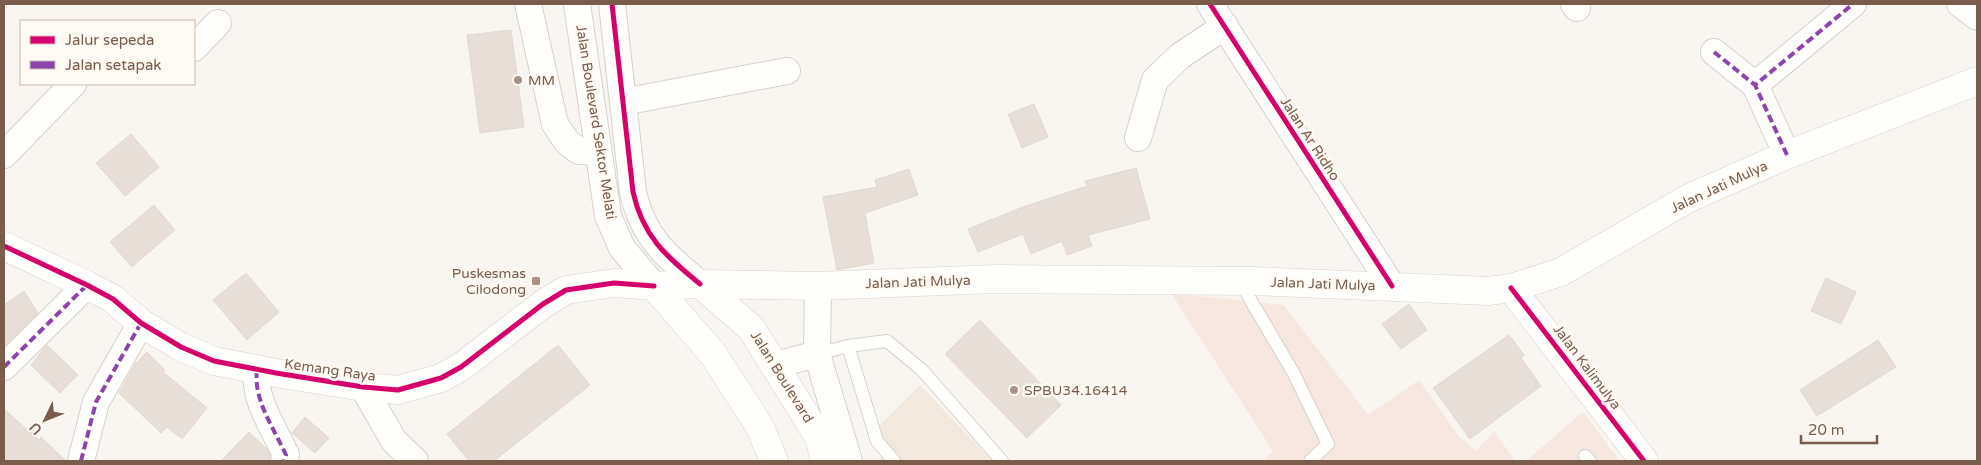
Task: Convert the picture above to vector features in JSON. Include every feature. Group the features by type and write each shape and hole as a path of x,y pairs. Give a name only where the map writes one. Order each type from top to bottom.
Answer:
{"main road":[{"name":"Jalan Jati Mulya","path":"654,286 700,284 818,286 995,280 1240,282 1488,290 1511,288 1561,272 1688,198 1787,155 1977,81"},
{"name":"Kemang Raya","path":"4,246 113,299 141,323 181,347 205,357 257,370 363,387 398,390 441,378 461,368 537,308 566,290 614,283 654,286"},
{"name":"Jalan Boulevard","path":"700,284 751,328 819,437 825,461"},
{"path":"654,286 713,354 760,427 774,461"},
{"path":"751,328 755,309 761,299 774,286"},
{"name":"Jalan Kalimulya","path":"1511,288 1644,461"}],"street":[{"path":"528,4 555,124 567,142 579,150 598,152"},
{"name":"Jalan Boulevard Sektor Melati","path":"577,4 608,216 622,248 654,286"},
{"name":"Jalan Boulevard Sektor Melati","path":"612,4 633,192 638,213 649,235 674,262 700,284"},
{"name":"Jalan Ar Ridho","path":"1210,4 1392,286"},
{"path":"1755,85 1853,4"},
{"path":"1960,4 1977,17"},
{"path":"195,47 218,23"},
{"path":"1138,138 1154,80 1180,56 1225,26"},
{"path":"1714,52 1755,85 1787,155"},
{"path":"624,102 787,71"},
{"path":"4,155 72,85"},
{"path":"4,367 87,285"},
{"path":"818,286 817,354 849,461"},
{"path":"81,461 96,402 141,323"},
{"path":"775,365 817,354"},
{"path":"257,370 258,397 286,455 284,461"},
{"path":"363,387 394,441 415,461"}],"lane":[{"path":"1240,282 1293,372 1328,444 1310,461"},
{"path":"817,354 848,346 887,342 922,370 1002,461"},
{"path":"848,346 877,441 894,461"}],"shaded area":[{"path":"1171,293 1284,305 1368,415 1419,380 1460,438 1476,451 1494,431 1515,461 1264,461 1273,451"},
{"path":"920,385 992,461 881,461 881,455 871,434"},
{"path":"1583,412 1620,461 1526,461"}],"building":[{"path":"511,30 524,127 480,133 467,35"},
{"path":"1034,104 1048,137 1022,148 1008,114"},
{"path":"131,134 159,167 125,196 96,163"},
{"path":"1136,168 1150,219 1088,235 1092,246 1067,255 1062,241 1031,254 1023,234 978,252 968,229 1023,207 1087,186 1085,181"},
{"path":"909,169 918,195 865,213 874,263 837,270 823,197 877,187 875,180"},
{"path":"154,205 175,230 132,267 110,242"},
{"path":"246,273 279,312 247,340 213,300"},
{"path":"1826,278 1856,292 1841,324 1811,311"},
{"path":"24,291 38,313 4,346 4,305"},
{"path":"1409,304 1427,330 1401,349 1382,324"},
{"name":"SPBU34.16414","path":"980,320 1061,405 1027,438 945,354"},
{"path":"1509,335 1524,355 1521,358 1541,386 1470,439 1433,388"},
{"path":"1878,340 1896,367 1817,416 1800,390"},
{"path":"47,345 78,375 60,393 31,365"},
{"path":"558,345 590,385 494,461 469,461 447,434"},
{"path":"147,352 165,370 163,372 207,408 182,439 167,427 161,433 119,393 135,364"},
{"path":"4,409 39,440 41,437 66,461 4,461"},
{"path":"305,417 329,438 315,453 292,433"},
{"path":"249,432 267,449 270,456 269,461 221,461"}],"marked path":[{"path":"1787,155 1755,85 1853,4"},
{"path":"1714,52 1755,85"},
{"path":"4,367 87,285"},
{"path":"81,461 96,402 141,323"},
{"path":"257,370 258,392 261,403 286,455 284,461"}],"cycle path":[{"path":"612,4 633,192 637,208 650,234 666,254 700,284"},
{"path":"1210,4 1392,286"},
{"path":"4,246 113,299 141,323 181,347 214,361 363,387 398,390 441,378 461,367 543,304 566,290 614,283 654,286"},
{"path":"1511,288 1644,461"}],"place":[{"name":"MM","path":"518,80"},
{"name":"Puskesmas Cilodong","path":"536,281"},
{"name":"SPBU34.16414","path":"1014,390"}]}
